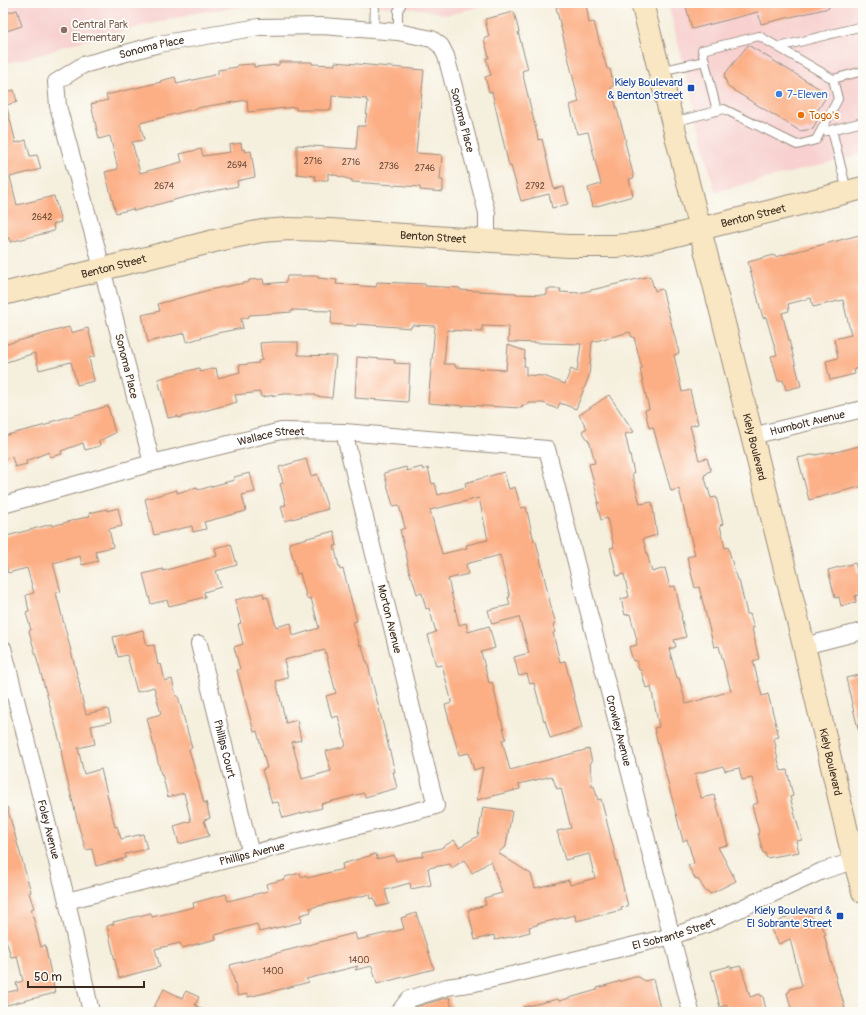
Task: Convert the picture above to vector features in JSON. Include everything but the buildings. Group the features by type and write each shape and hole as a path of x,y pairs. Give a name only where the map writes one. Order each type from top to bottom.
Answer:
{"main road":[{"name":"Kiely Boulevard","path":"642,3 859,860 863,892"},
{"name":"Benton Street","path":"3,294 234,236 289,229 330,230 561,246 615,246 644,242 700,230 855,190"}],"street":[{"name":"Sonoma Place","path":"152,463 58,106 56,82 83,65 159,44 259,27 322,26 398,32 432,39 441,46 446,56 487,213 487,241"},
{"name":"Humbolt Avenue","path":"752,436 863,409"},
{"name":"Wallace Street","path":"3,505 152,463 281,431 344,432 548,449"},
{"name":"Morton Avenue","path":"344,432 436,806"},
{"name":"Crowley Avenue","path":"548,449 691,1012"},
{"path":"804,646 863,631"},
{"name":"Phillips Court","path":"199,644 251,854"},
{"name":"Foley Avenue","path":"3,648 68,901 90,1012"},
{"name":"Phillips Avenue","path":"68,901 436,806"},
{"name":"El Sobrante Street","path":"399,1012 409,999 447,987 475,983 672,936 705,925 822,871 859,860"}],"lane":[{"path":"374,30 375,3"},
{"path":"398,32 398,11 402,3"},
{"path":"779,47 863,26"},
{"path":"672,122 717,111 724,109 797,145 816,140 838,99 833,79 759,36 702,50 717,111"},
{"path":"660,72 705,61"},
{"path":"833,79 863,71"},
{"path":"820,133 863,122"},
{"path":"832,130 855,190"}],"shaded area":[{"name":"Central Park Elementary","path":"3,3 493,3 447,15 421,9 346,4 244,6 195,13 63,46 47,53 3,64"},
{"path":"668,3 863,3 863,154 715,192"}],"place":[{"name":"Central Park Elementary","path":"64,30"},
{"name":"Kiely Boulevard & Benton Street","path":"691,88"},
{"name":"7-Eleven","path":"779,94"},
{"name":"Togo's","path":"801,115"},
{"name":"Kiely Boulevard & El Sobrante Street","path":"840,916"}]}
